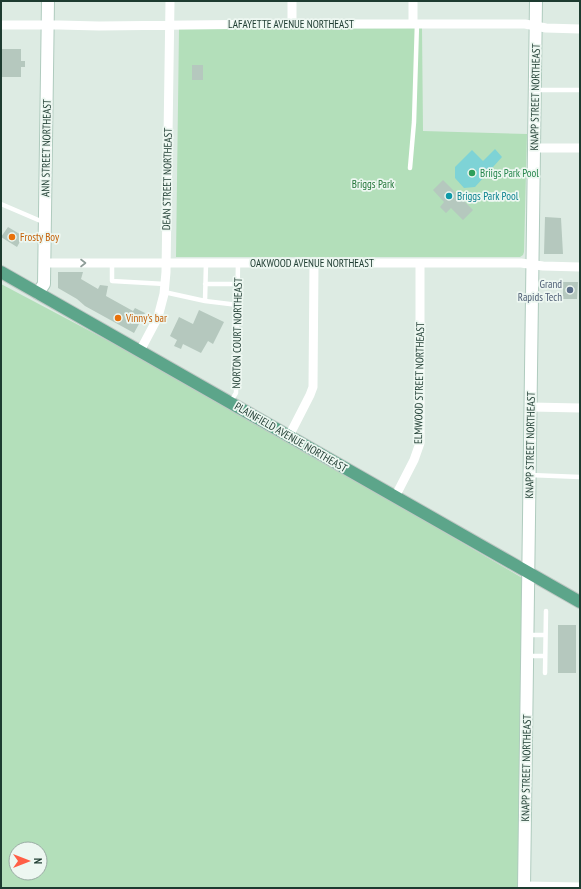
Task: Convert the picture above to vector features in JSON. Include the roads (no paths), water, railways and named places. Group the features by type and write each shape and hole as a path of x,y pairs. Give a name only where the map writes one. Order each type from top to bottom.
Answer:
{"main road":[{"name":"ANN STREET NORTHEAST","path":"38,293 44,284 48,1"},
{"name":"KNAPP STREET NORTHEAST","path":"524,887 536,1"},
{"name":"PLAINFIELD AVENUE NORTHEAST","path":"1,272 580,602"}],"street":[{"name":"DEAN STREET NORTHEAST","path":"140,351 158,317 165,288 170,1"},
{"path":"292,1 292,24"},
{"path":"413,1 415,23"},
{"name":"LAFAYETTE AVENUE NORTHEAST","path":"1,25 99,26 415,23 525,24 546,28 580,29"},
{"path":"534,148 580,148"},
{"name":"OAKWOOD AVENUE NORTHEAST","path":"44,263 521,263 532,265 580,267"},
{"path":"289,436 313,387 314,263"},
{"name":"ELMWOOD STREET NORTHEAST","path":"395,497 414,460 420,443 420,263"},
{"path":"531,407 580,408"},
{"path":"524,887 580,887"}],"lane":[{"path":"410,168 414,122 415,23"},
{"path":"534,90 580,90"},
{"path":"1,204 45,222"},
{"name":"NORTON COURT NORTHEAST","path":"230,402 236,393 238,262"},
{"path":"112,263 112,281 165,288 205,301 238,305"},
{"path":"205,301 206,263"},
{"path":"206,284 238,284"},
{"path":"530,475 580,477"},
{"path":"545,673 546,611"},
{"path":"528,635 545,635"},
{"path":"528,656 545,656"}],"water":[{"name":"Briigs Park Pool","path":"495,149 502,157 475,187 464,188 455,178 455,167 472,150 483,161"}],"place":[{"name":"Briigs Park Pool","path":"472,173"},
{"name":"Briggs Park Pool","path":"449,196"},
{"name":"Frosty Boy","path":"12,237"},
{"name":"Grand Rapids Tech","path":"570,290"},
{"name":"Vinny's bar","path":"118,318"}],"park label":[{"name":"Briggs Park","path":"373,184"}]}
